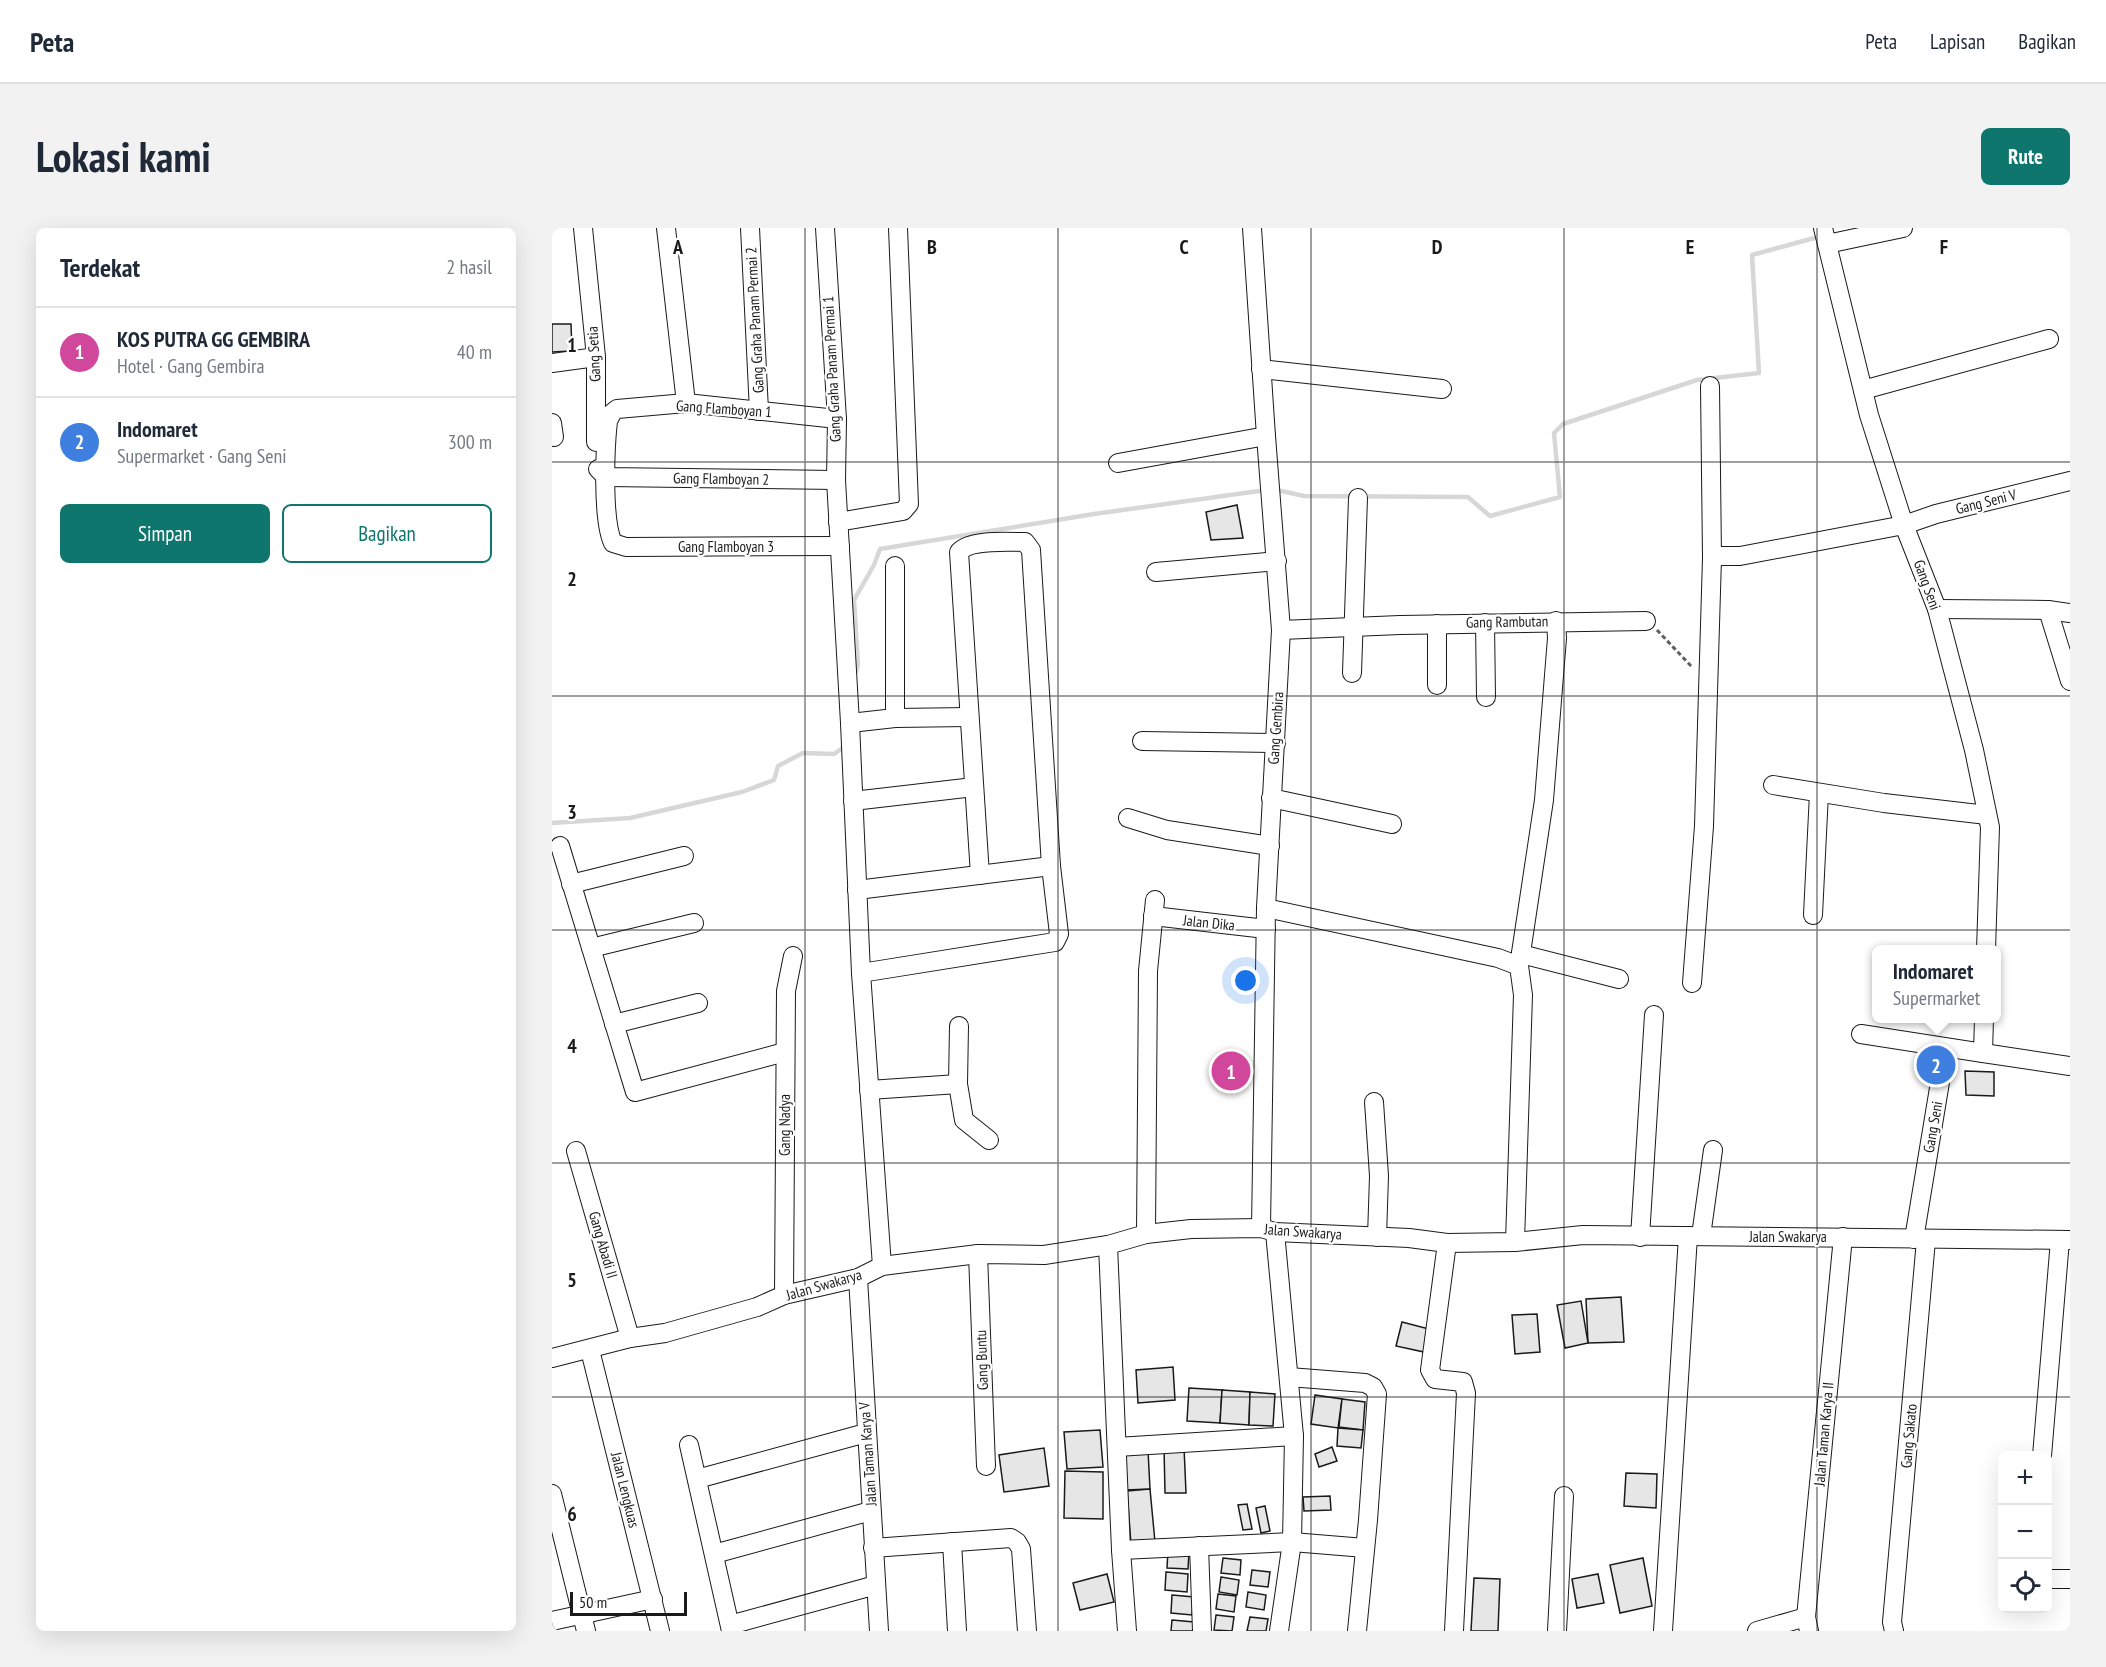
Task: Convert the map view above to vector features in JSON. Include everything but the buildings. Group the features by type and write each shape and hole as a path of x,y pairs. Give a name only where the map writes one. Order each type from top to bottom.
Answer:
{"street":[{"name":"Gang Setia","path":"583,228 596,357 597,465 606,477"},
{"path":"666,228 686,403"},
{"name":"Gang Graha Panam Permai 2","path":"750,228 759,411"},
{"name":"Gang Graha Panam Permai 1","path":"825,228 837,419 836,480 861,973 882,1266"},
{"path":"838,522 903,511 909,504 898,228"},
{"name":"Gang Gembira","path":"1252,228 1281,630 1266,908 1268,1230 1289,1377 1294,1436 1292,1542 1279,1631"},
{"path":"1825,236 1903,228"},
{"name":"Gang Seni","path":"1825,236 1863,390 1904,525 1937,609 1974,750 1990,827 1986,945"},
{"path":"1863,390 2049,339"},
{"path":"552,363 596,357"},
{"path":"1261,369 1442,389"},
{"path":"1692,983 1704,826 1712,558 1710,386"},
{"name":"Gang Flamboyan 1","path":"606,477 608,421 617,409 686,403 837,419"},
{"path":"1118,464 1266,436"},
{"name":"Gang Flamboyan 2","path":"606,477 836,480"},
{"name":"Gang Flamboyan 3","path":"606,477 609,533 613,543 626,547 840,546"},
{"name":"Gang Seni V","path":"1712,558 1740,556 1904,525 1936,514 2070,481"},
{"path":"1352,674 1358,498"},
{"path":"861,973 1055,942 1059,934 1051,866 1031,550 1024,542 966,546 959,552 980,875"},
{"path":"1156,573 1276,561"},
{"path":"895,566 896,718"},
{"path":"1937,609 2048,610 2070,614"},
{"path":"2048,610 2070,681"},
{"path":"1515,1242 1523,995 1520,960 1544,800 1557,638 1556,621"},
{"name":"Gang Rambutan","path":"1281,630 1556,621 1646,621"},
{"path":"1485,623 1485,697"},
{"path":"1437,624 1437,686"},
{"path":"850,723 896,718 969,717"},
{"path":"1142,741 1276,743"},
{"path":"1773,785 1987,815"},
{"path":"853,801 974,787"},
{"path":"1813,915 1820,793"},
{"path":"1271,798 1392,824"},
{"path":"1128,818 1167,830 1270,846"},
{"path":"560,846 635,1092 785,1052"},
{"path":"571,884 684,856"},
{"path":"857,890 1051,866"},
{"name":"Jalan Dika","path":"1146,1234 1148,971 1154,908 1266,929"},
{"path":"1266,908 1498,958 1619,979"},
{"path":"591,948 694,923"},
{"name":"Gang Nadya","path":"784,1295 786,991 793,956"},
{"path":"614,1024 698,1003"},
{"path":"1640,1237 1654,1015"},
{"path":"1983,1053 1984,1023"},
{"path":"959,1026 958,1084 964,1120 990,1140"},
{"path":"1861,1034 2070,1066"},
{"name":"Gang Seni","path":"1920,1239 1941,1076 1949,1048"},
{"path":"869,1090 958,1084"},
{"path":"1374,1102 1378,1176 1377,1237"},
{"path":"1663,1631 1694,1236 1713,1150"},
{"name":"Gang Abadi II","path":"576,1151 630,1338"},
{"name":"Jalan Swakarya","path":"552,1358 630,1338 665,1333 758,1307 784,1295 858,1278 882,1266 978,1254 1044,1254 1108,1245 1146,1234 1191,1229 1268,1230 1447,1243 1515,1242 1583,1235 2065,1240"},
{"name":"Jalan Taman Karya II","path":"1808,1624 1843,1237"},
{"name":"Gang Sakato","path":"1894,1631 1892,1622 1920,1239"},
{"path":"2042,1451 2065,1240"},
{"path":"1447,1243 1430,1370 1435,1379 1463,1382 1466,1393 1454,1631"},
{"path":"1108,1245 1121,1550 1127,1631"},
{"name":"Gang Buntu","path":"978,1254 986,1466"},
{"name":"Jalan Taman Karya V","path":"858,1278 879,1631"},
{"name":"Jalan Lengkuas","path":"590,1350 660,1631"},
{"path":"1289,1377 1365,1383 1373,1387 1377,1394 1357,1631"},
{"path":"697,1479 866,1433"},
{"path":"1117,1447 1294,1436"},
{"path":"689,1445 731,1628 876,1585"},
{"path":"552,1494 584,1622"},
{"path":"1557,1631 1564,1496"},
{"path":"714,1554 871,1511"},
{"path":"873,1548 1011,1538 1021,1549 1027,1631"},
{"path":"952,1542 957,1631"},
{"path":"1121,1550 1292,1542 1365,1548"},
{"path":"1198,1546 1202,1631"},
{"path":"2052,1579 2070,1579"},
{"path":"552,1621 584,1622 653,1599"},
{"path":"1758,1631 1808,1624"}],"path":[{"path":"1646,621 1708,683"}],"waterway":[{"path":"1277,490 1304,496 1468,497 1490,516 1560,497 1554,433 1563,424 1697,380 1759,373 1752,255 1818,237"},
{"path":"856,672 858,665 854,600 874,565 880,549 1094,514 1259,491"},
{"path":"552,823 630,818 742,792 774,780 778,766 803,753 834,754 844,747 844,743"}],"place":[{"name":"Indomaret","path":"1936,1065"},
{"name":"KOS PUTRA GG GEMBIRA","path":"1231,1071"}]}
